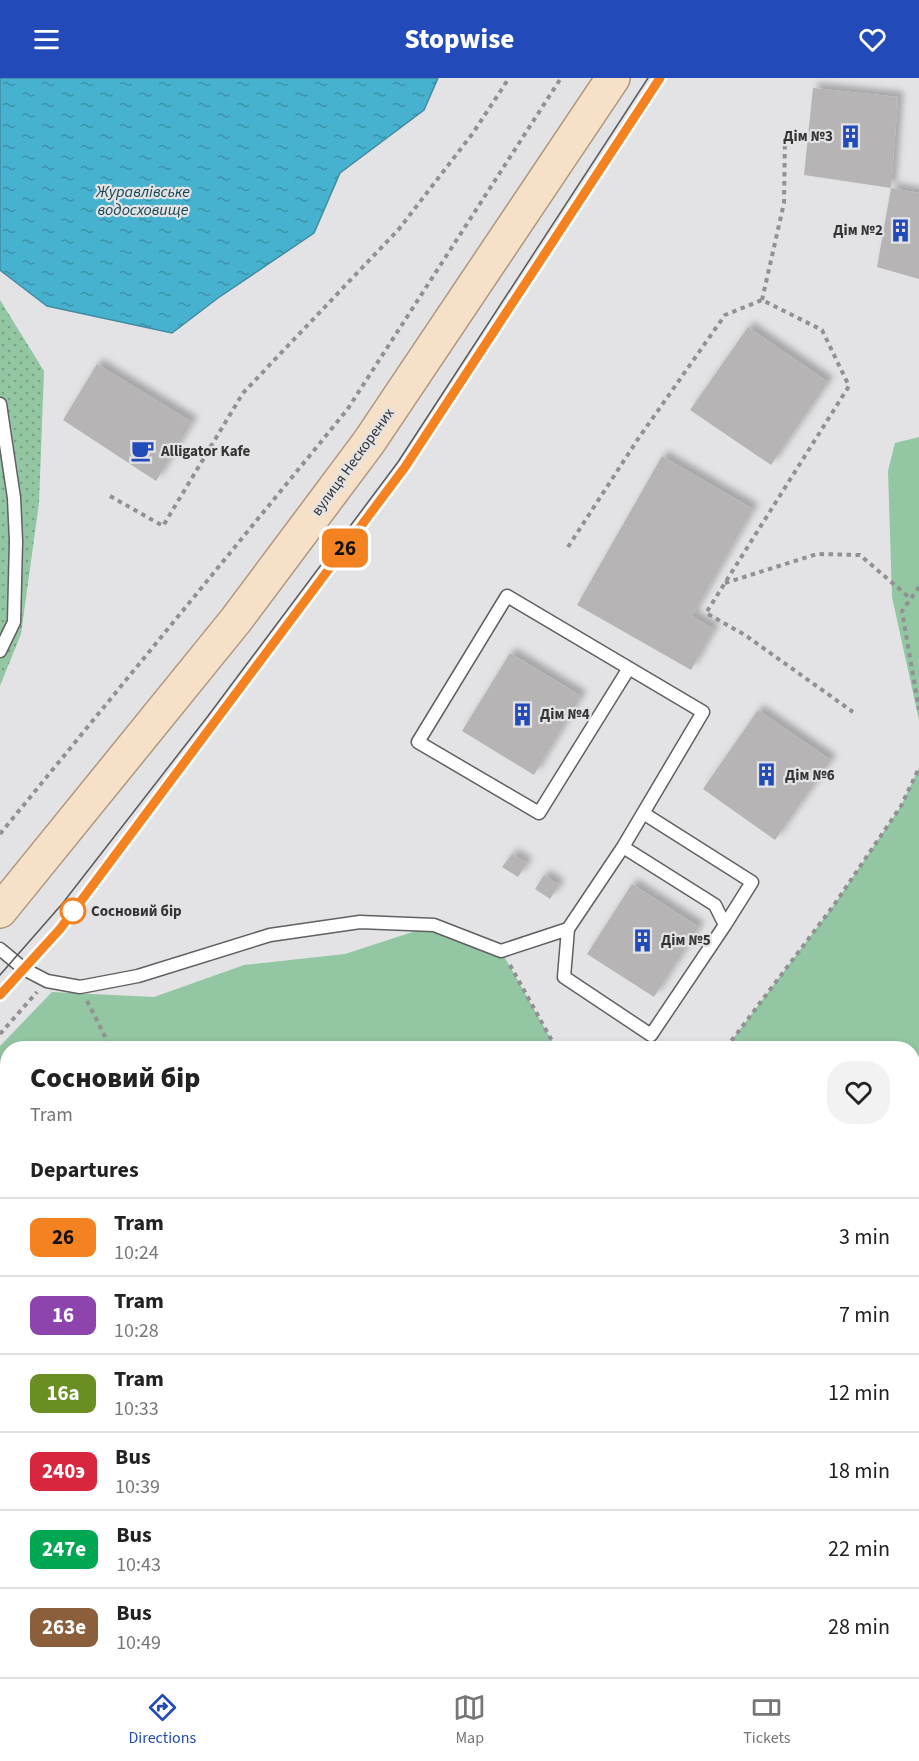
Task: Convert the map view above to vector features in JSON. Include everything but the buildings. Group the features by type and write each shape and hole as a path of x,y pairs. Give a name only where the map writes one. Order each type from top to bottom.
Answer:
{"main road":[{"name":"вулиця Нескорених","path":"0,911 236,620 369,442 613,78"}],"lane":[{"path":"0,404 14,498 16,541 14,621 0,651"},
{"path":"629,668 539,813 418,742 507,596 629,668 703,712 642,813 623,847 568,929 564,977 651,1035 752,882 642,813"},
{"path":"623,847 715,905 725,926"},
{"path":"0,949 24,969 47,981 80,987 138,976 270,935 360,922 434,925 501,951 568,929"}],"path":[{"path":"110,496 163,526 243,393 399,229 473,133 509,78"},
{"path":"0,834 347,410 561,78"},
{"path":"762,300 784,203 784,135"},
{"path":"568,547 638,440 725,315 762,300 822,330 849,386 706,613 745,635 853,712"},
{"path":"724,583 817,554 860,555 911,598"},
{"path":"919,587 902,611 919,710"},
{"path":"731,1041 834,905 901,806 919,768"},
{"path":"501,951 552,1041"},
{"path":"0,1034 47,981"},
{"path":"80,987 107,1041"}],"green space":[{"path":"0,300 44,371 39,503 21,634 0,686"},
{"path":"919,437 919,720 892,597 888,471 895,443"},
{"path":"919,768 919,1041 731,1041 834,905 901,806"},
{"path":"434,925 501,951 552,1041 5,1041 52,992 154,997 244,965 345,954"}],"water":[{"name":"Журавлівське водосховище","path":"0,78 438,78 424,110 340,173 314,233 218,298 172,333 47,306 0,270"}],"tram line":[{"path":"0,975 62,904 208,716 398,462 648,78"},
{"path":"0,995 60,929 405,467 660,78"},
{"name":"26","path":"0,995 60,929 405,467 660,78"}],"place":[{"name":"Дім №3","path":"851,136"},
{"name":"Дім №2","path":"901,230"},
{"name":"Alligator Kafe","path":"143,451"},
{"name":"Дім №4","path":"522,714"},
{"name":"Дім №6","path":"767,775"},
{"name":"Сосновий бір","path":"73,911"},
{"name":"Дім №5","path":"643,940"}]}
